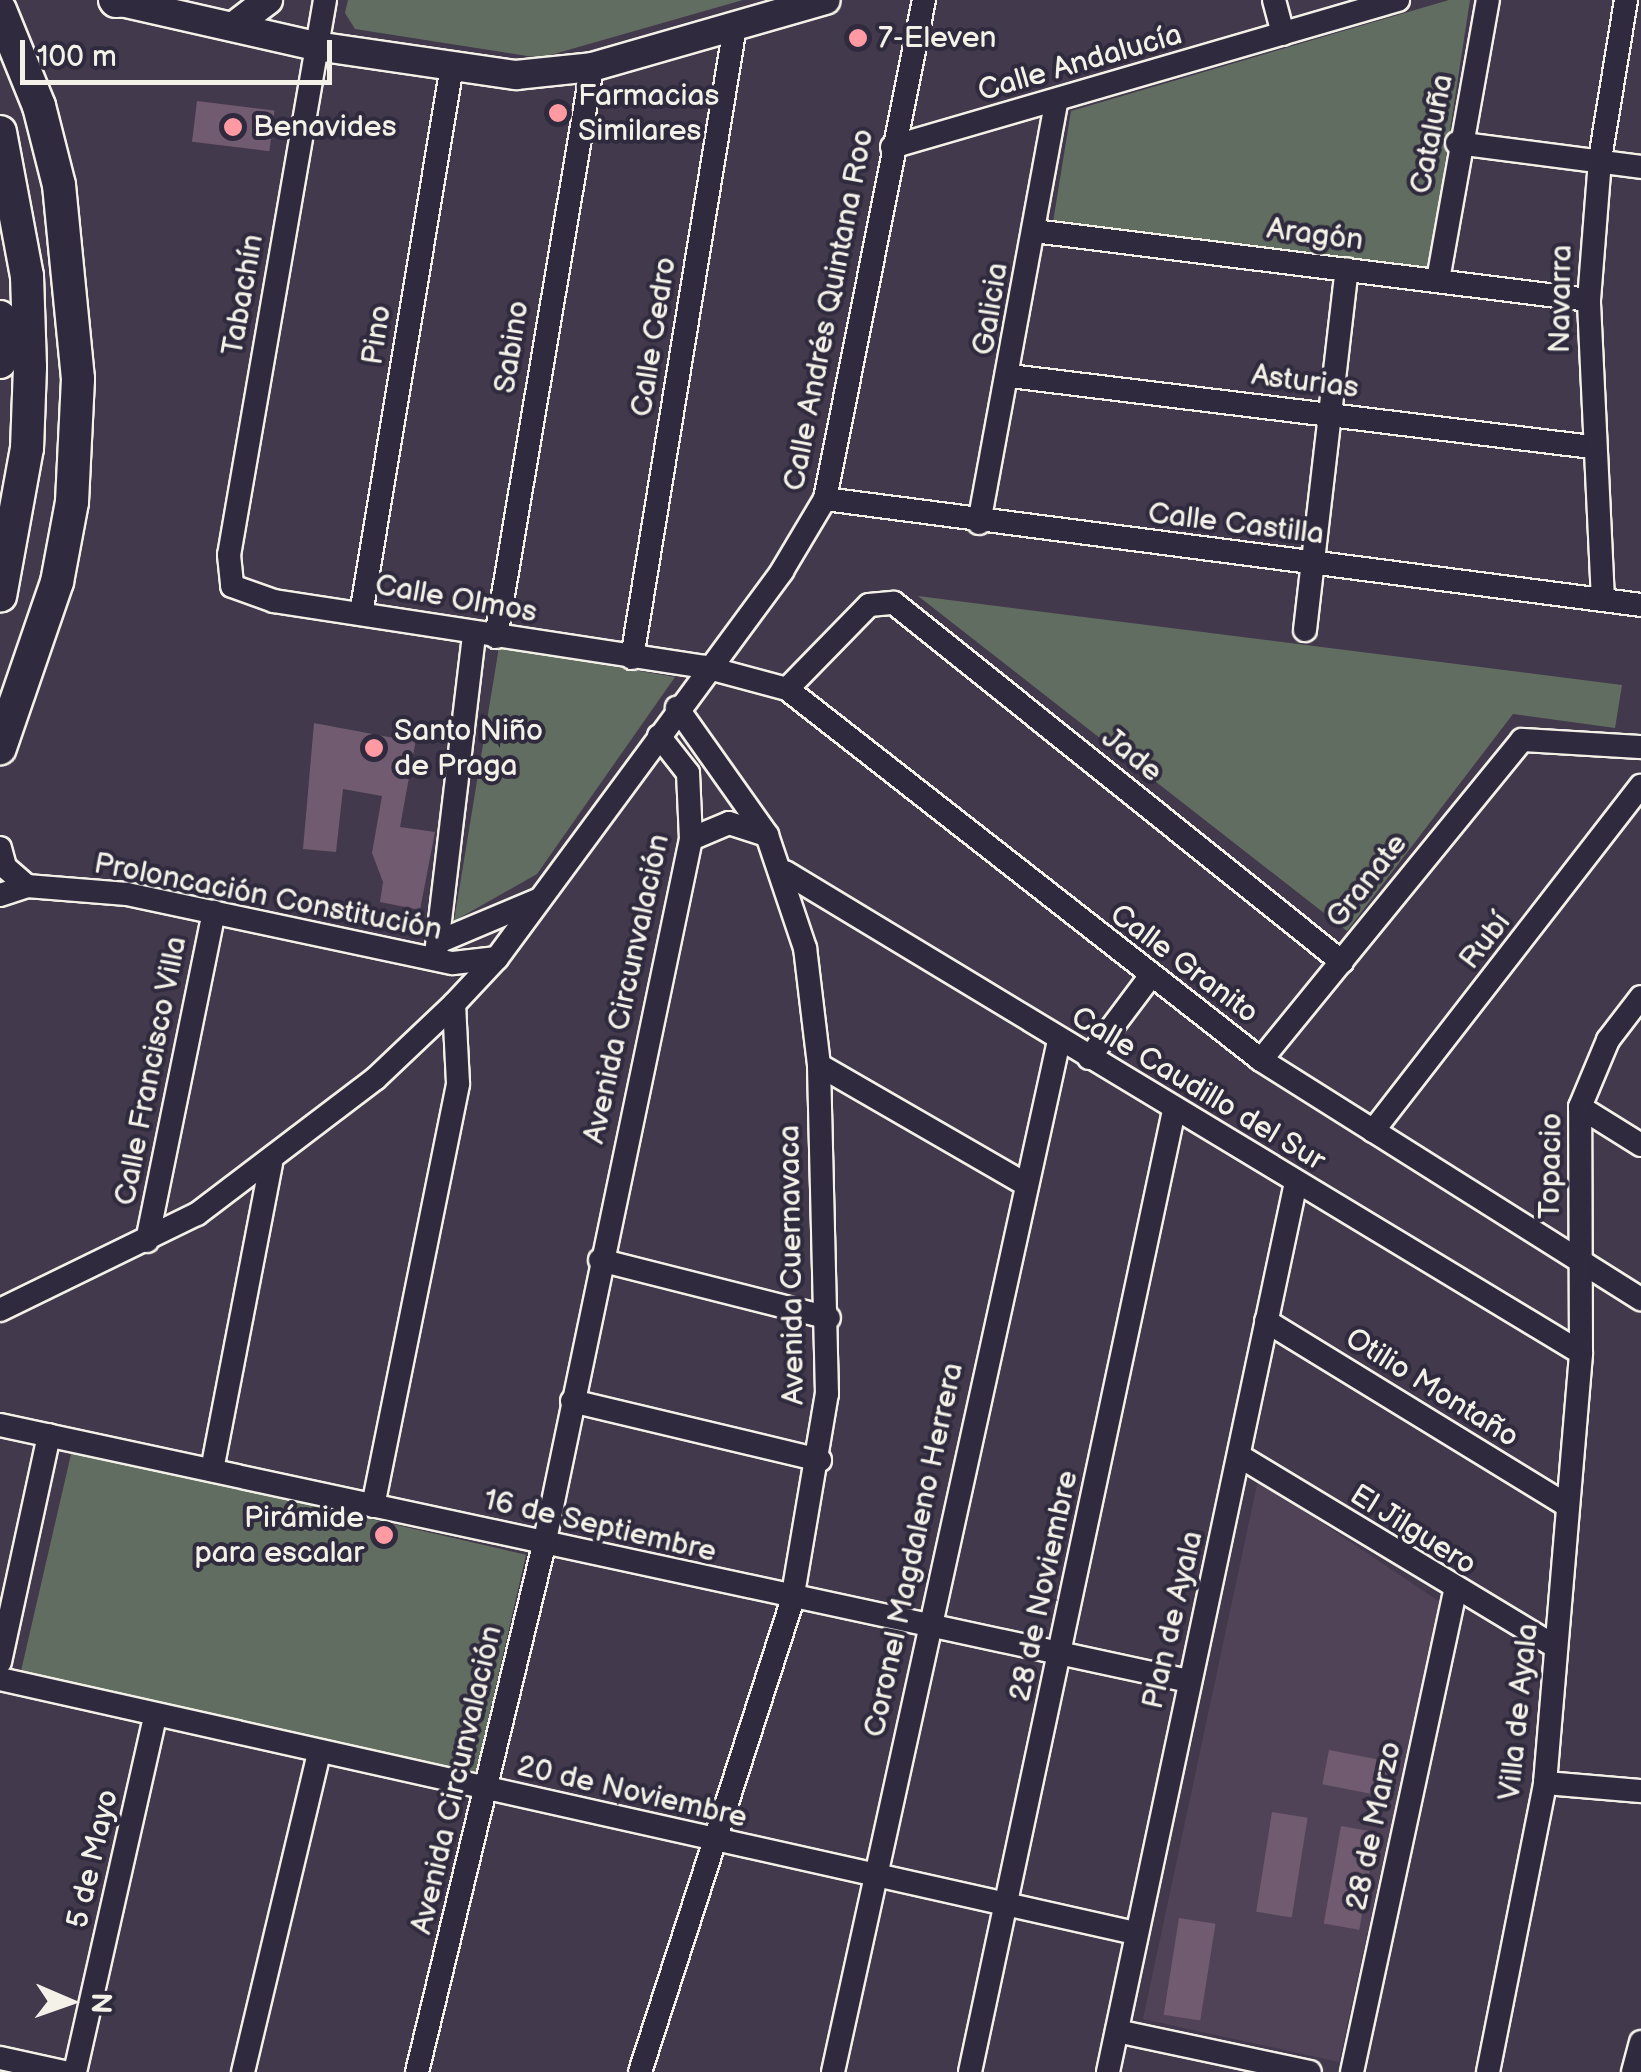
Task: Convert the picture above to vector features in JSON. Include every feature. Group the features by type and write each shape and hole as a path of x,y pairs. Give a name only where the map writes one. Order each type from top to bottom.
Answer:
{"highway":[{"path":"114,1 132,0"},
{"path":"0,10 39,106 58,185 78,397 57,582 0,748"},
{"path":"0,132 27,276 30,366 27,448 0,596"},
{"path":"0,317 0,362"}],"main road":[{"path":"234,26 268,0"},
{"path":"114,1 316,46 516,75 592,67 826,0"}],"street":[{"name":"Tabachín","path":"229,555 324,0"},
{"name":"Calle Andrés Quintana Roo","path":"659,736 705,667 782,570 825,499 924,0"},
{"path":"1274,0 1283,34"},
{"name":"Calle Andalucía","path":"892,147 1056,104 1398,0"},
{"name":"Cataluña","path":"1438,280 1457,144 1488,0"},
{"name":"Navarra","path":"1603,600 1592,448 1589,300 1600,160 1626,0"},
{"name":"Calle Cedro","path":"632,658 735,26"},
{"name":"Pino","path":"361,614 452,66"},
{"name":"Sabino","path":"437,948 485,636 592,67"},
{"name":"Galicia","path":"980,523 1010,376 1056,104"},
{"path":"1457,144 1641,167"},
{"name":"Aragón","path":"1034,231 1589,300"},
{"path":"1305,630 1316,564 1347,269"},
{"name":"Asturias","path":"1010,376 1592,448"},
{"name":"Calle Castilla","path":"825,499 980,523 1641,605"},
{"name":"Calle Olmos","path":"229,555 232,586 247,594 485,636 705,667"},
{"name":"Jade","path":"787,689 882,600 1342,962"},
{"name":"Calle Granito","path":"705,667 787,689 1149,978 1261,1060 1641,1299"},
{"name":"Avenida Cuernavaca","path":"640,2072 792,1600 820,1460 828,1318 819,1064 805,948 785,872 768,835 677,708"},
{"name":"Avenida Circunvalación","path":"0,1310 147,1242 271,1164 454,1004 497,958 659,736 688,773 691,839 600,1260 544,1545 417,2072"},
{"name":"Granate","path":"1261,1060 1522,740 1641,747"},
{"name":"Rubí","path":"1373,1131 1641,786"},
{"path":"691,839 729,823 768,835"},
{"name":"Proloncación Constitución","path":"0,848 3,893 28,886 214,912 437,948 464,964 497,958"},
{"name":"Calle Caudillo del Sur","path":"785,872 1581,1353"},
{"name":"Proloncación Constitución","path":"437,948 543,897"},
{"name":"Calle Francisco Villa","path":"147,1242 214,912"},
{"path":"1089,1058 1149,978"},
{"name":"Topacio","path":"1581,1353 1580,1107 1608,1040 1641,997"},
{"path":"372,1506 458,1083 454,1004"},
{"name":"Coronel Magdaleno Herrera","path":"833,2072 1023,1183 1059,1040"},
{"path":"819,1064 1023,1183"},
{"path":"1580,1107 1641,1145"},
{"name":"28 de Noviembre","path":"970,2072 1062,1657 1174,1110"},
{"path":"212,1470 271,1164"},
{"name":"Plan de Ayala","path":"1108,2072 1189,1681 1241,1457 1296,1182"},
{"path":"600,1260 828,1318"},
{"name":"Otilio Montaño","path":"1266,1321 1568,1506"},
{"name":"Villa de Ayala","path":"1488,2072 1546,1783 1581,1353"},
{"path":"572,1401 820,1460"},
{"name":"16 de Septiembre","path":"0,1425 792,1600 1189,1681"},
{"path":"0,1662 49,1436"},
{"name":"El Jilguero","path":"1241,1457 1455,1593 1556,1647"},
{"name":"28 de Marzo","path":"1352,2072 1455,1593"},
{"name":"20 de Noviembre","path":"0,1680 156,1718 1135,1934"},
{"name":"5 de Mayo","path":"75,2072 156,1718"},
{"path":"243,2072 319,1753"},
{"path":"1546,1783 1641,1791"},
{"path":"1117,2030 1310,2072"},
{"path":"1632,2072 1641,2042"},
{"path":"0,2058 64,2072"}],"shaded area":[{"path":"1258,1480 1440,1602 1339,2062 1143,2019"}],"green space":[{"path":"348,0 743,0 540,58 355,29 345,13"},
{"path":"1449,0 1470,0 1429,267 1053,222 1071,111"},
{"path":"918,596 1622,685 1615,728 1513,714 1347,931"},
{"path":"499,647 675,677 537,874 454,921"},
{"path":"72,1450 526,1555 475,1777 21,1672"}],"building":[{"name":"Benavides","path":"197,101 274,111 269,151 192,142"},
{"path":"314,723 394,738 396,725 418,728 400,827 435,832 420,910 380,902 383,882 372,853 382,796 343,789 336,852 303,849"},
{"path":"1329,1750 1398,1763 1391,1798 1322,1784"},
{"path":"1272,1812 1308,1818 1292,1917 1256,1912"},
{"path":"1341,1826 1376,1832 1359,1930 1324,1923"},
{"path":"1179,1918 1216,1924 1200,2021 1164,2015"}],"place":[{"name":"7-Eleven","path":"858,38"},
{"name":"Farmacias Similares","path":"558,113"},
{"name":"Benavides","path":"233,127"},
{"name":"Santo Niño de Praga","path":"374,748"},
{"name":"Pirámide para escalar","path":"384,1535"}]}
